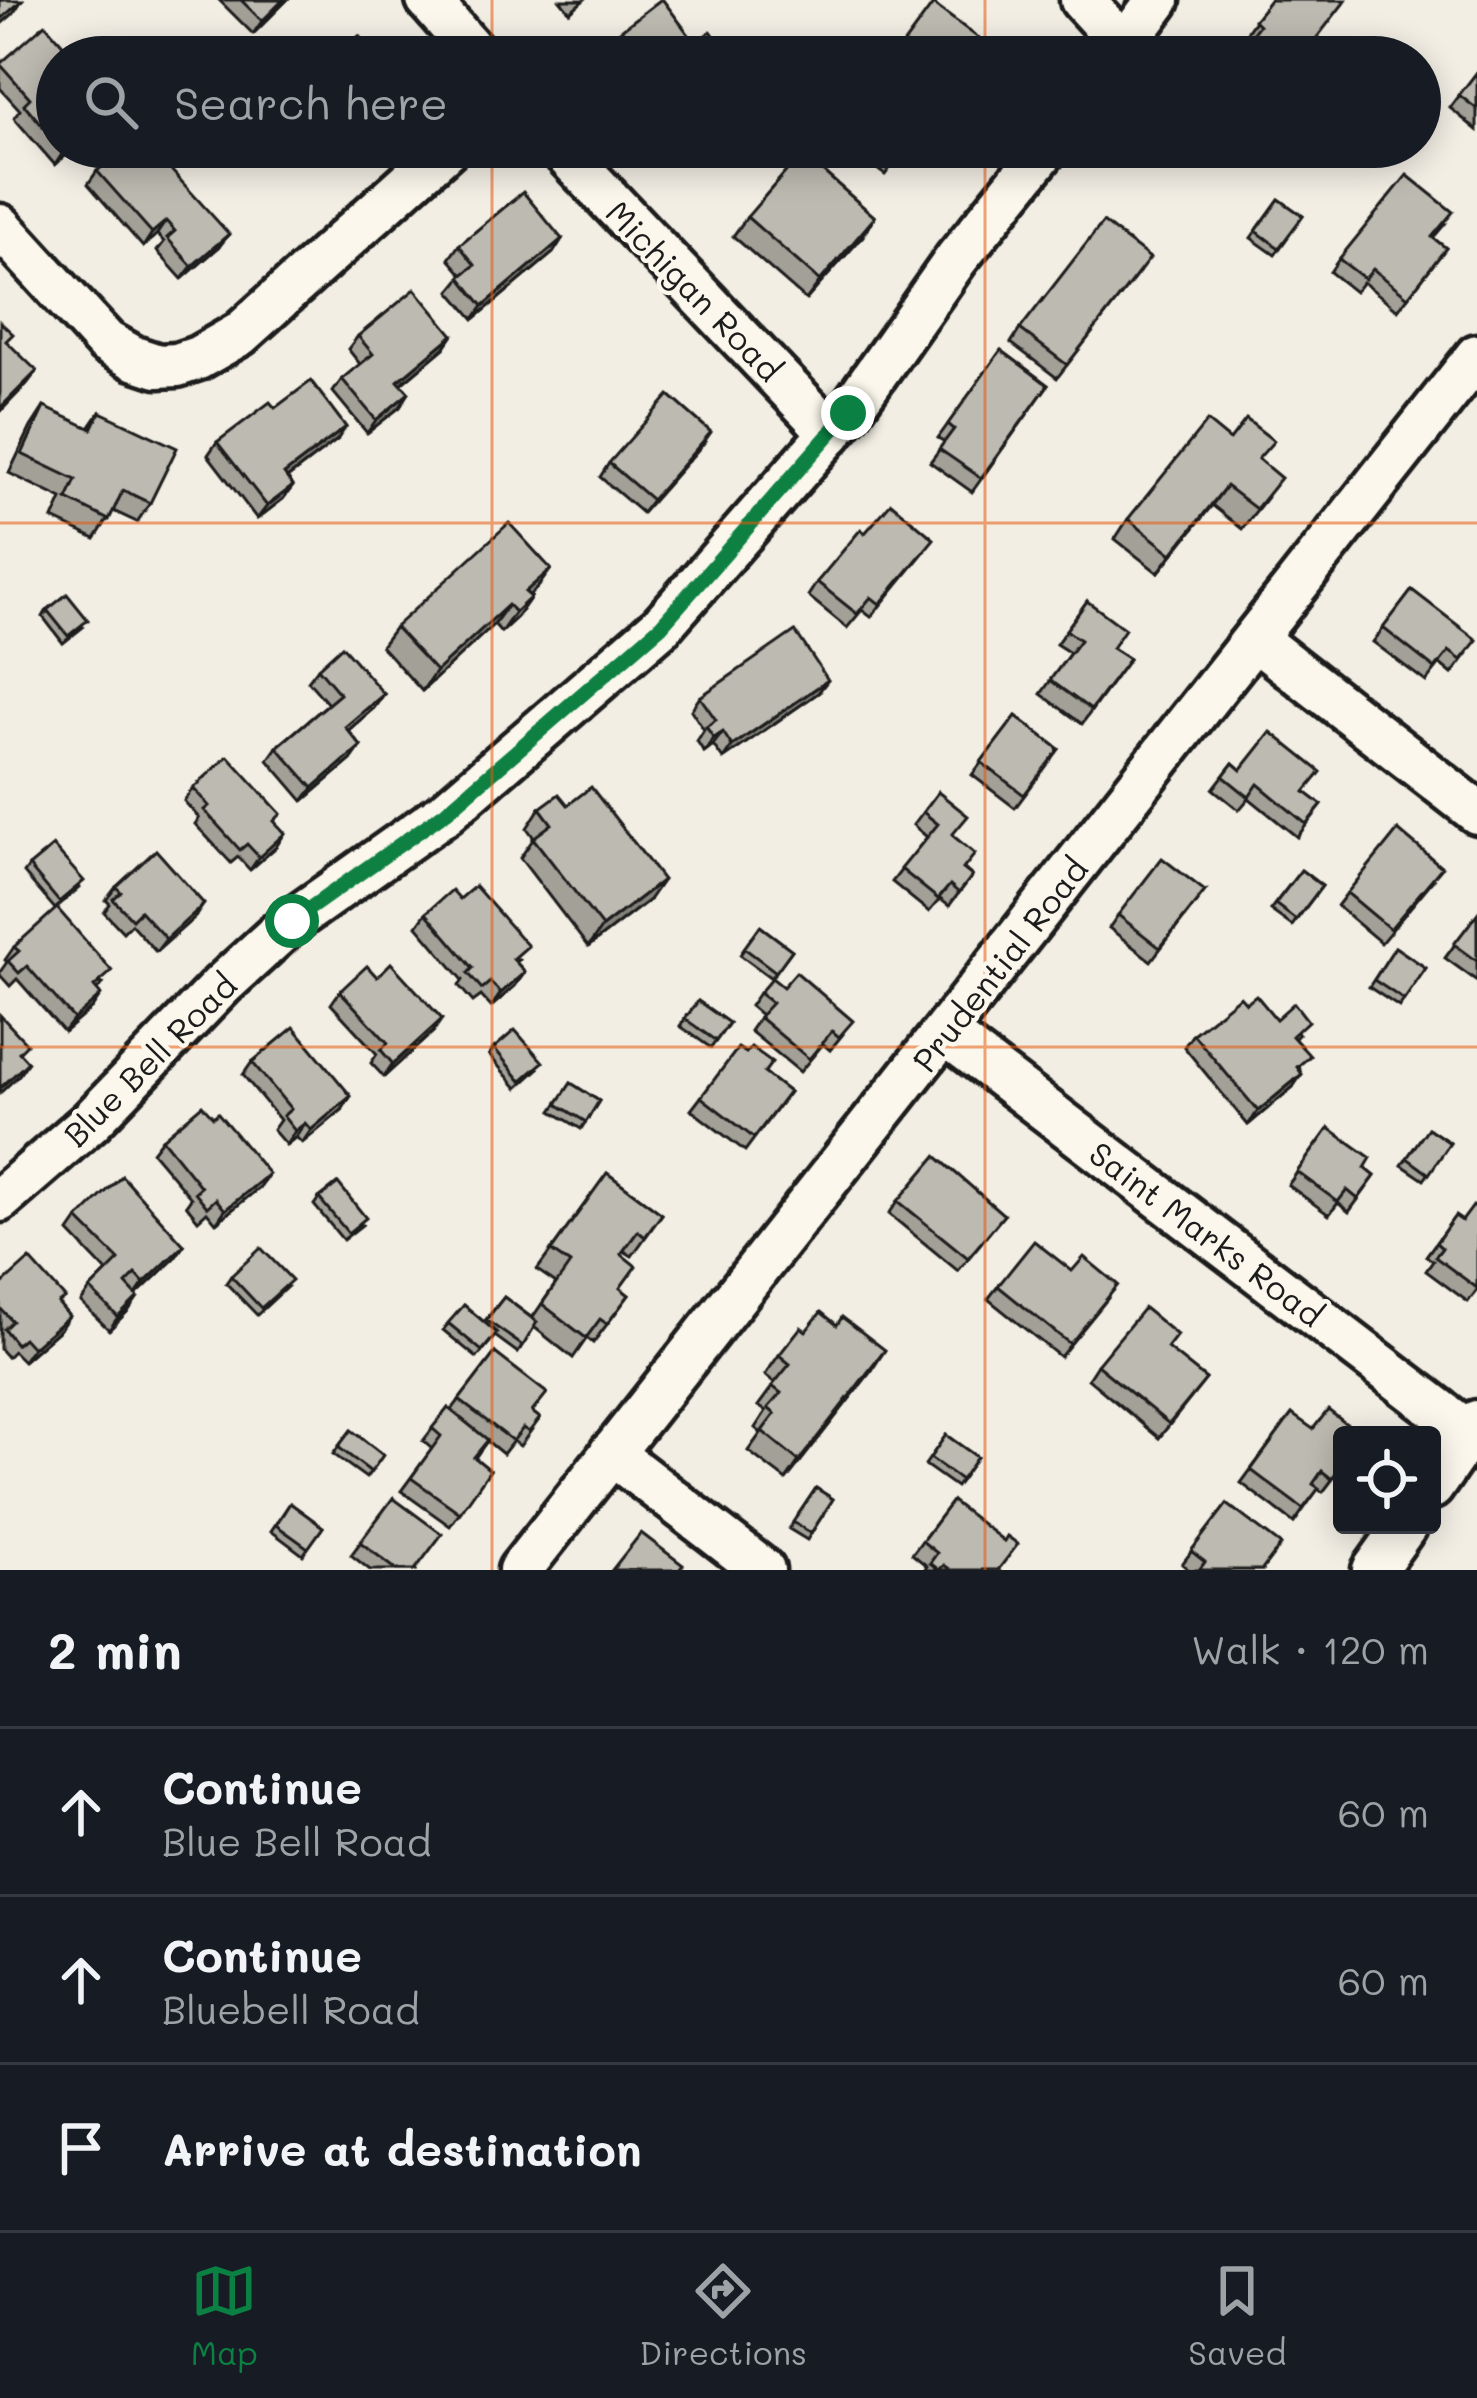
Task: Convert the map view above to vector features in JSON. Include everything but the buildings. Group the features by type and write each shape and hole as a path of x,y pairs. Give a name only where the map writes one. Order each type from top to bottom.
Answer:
{"street":[{"path":"428,0 460,36"},
{"path":"1082,0 1108,36"},
{"path":"1131,36 1158,0"},
{"path":"0,226 106,342 158,366 177,365 240,334 425,168"},
{"name":"Michigan Road","path":"579,168 831,433"},
{"name":"Blue Bell Road","path":"0,1200 91,1121 222,985 292,921 446,812 661,626 831,433 957,258 1030,168"},
{"name":"Prudential Road","path":"520,1570 1477,356"},
{"path":"1255,639 1477,812"},
{"name":"Saint Marks Road","path":"945,1033 1473,1428"},
{"path":"1441,1474 1473,1428"},
{"path":"611,1453 763,1570"},
{"path":"1374,1570 1400,1534"}],"route":[{"path":"292,921 446,812 661,626 848,413"}]}
